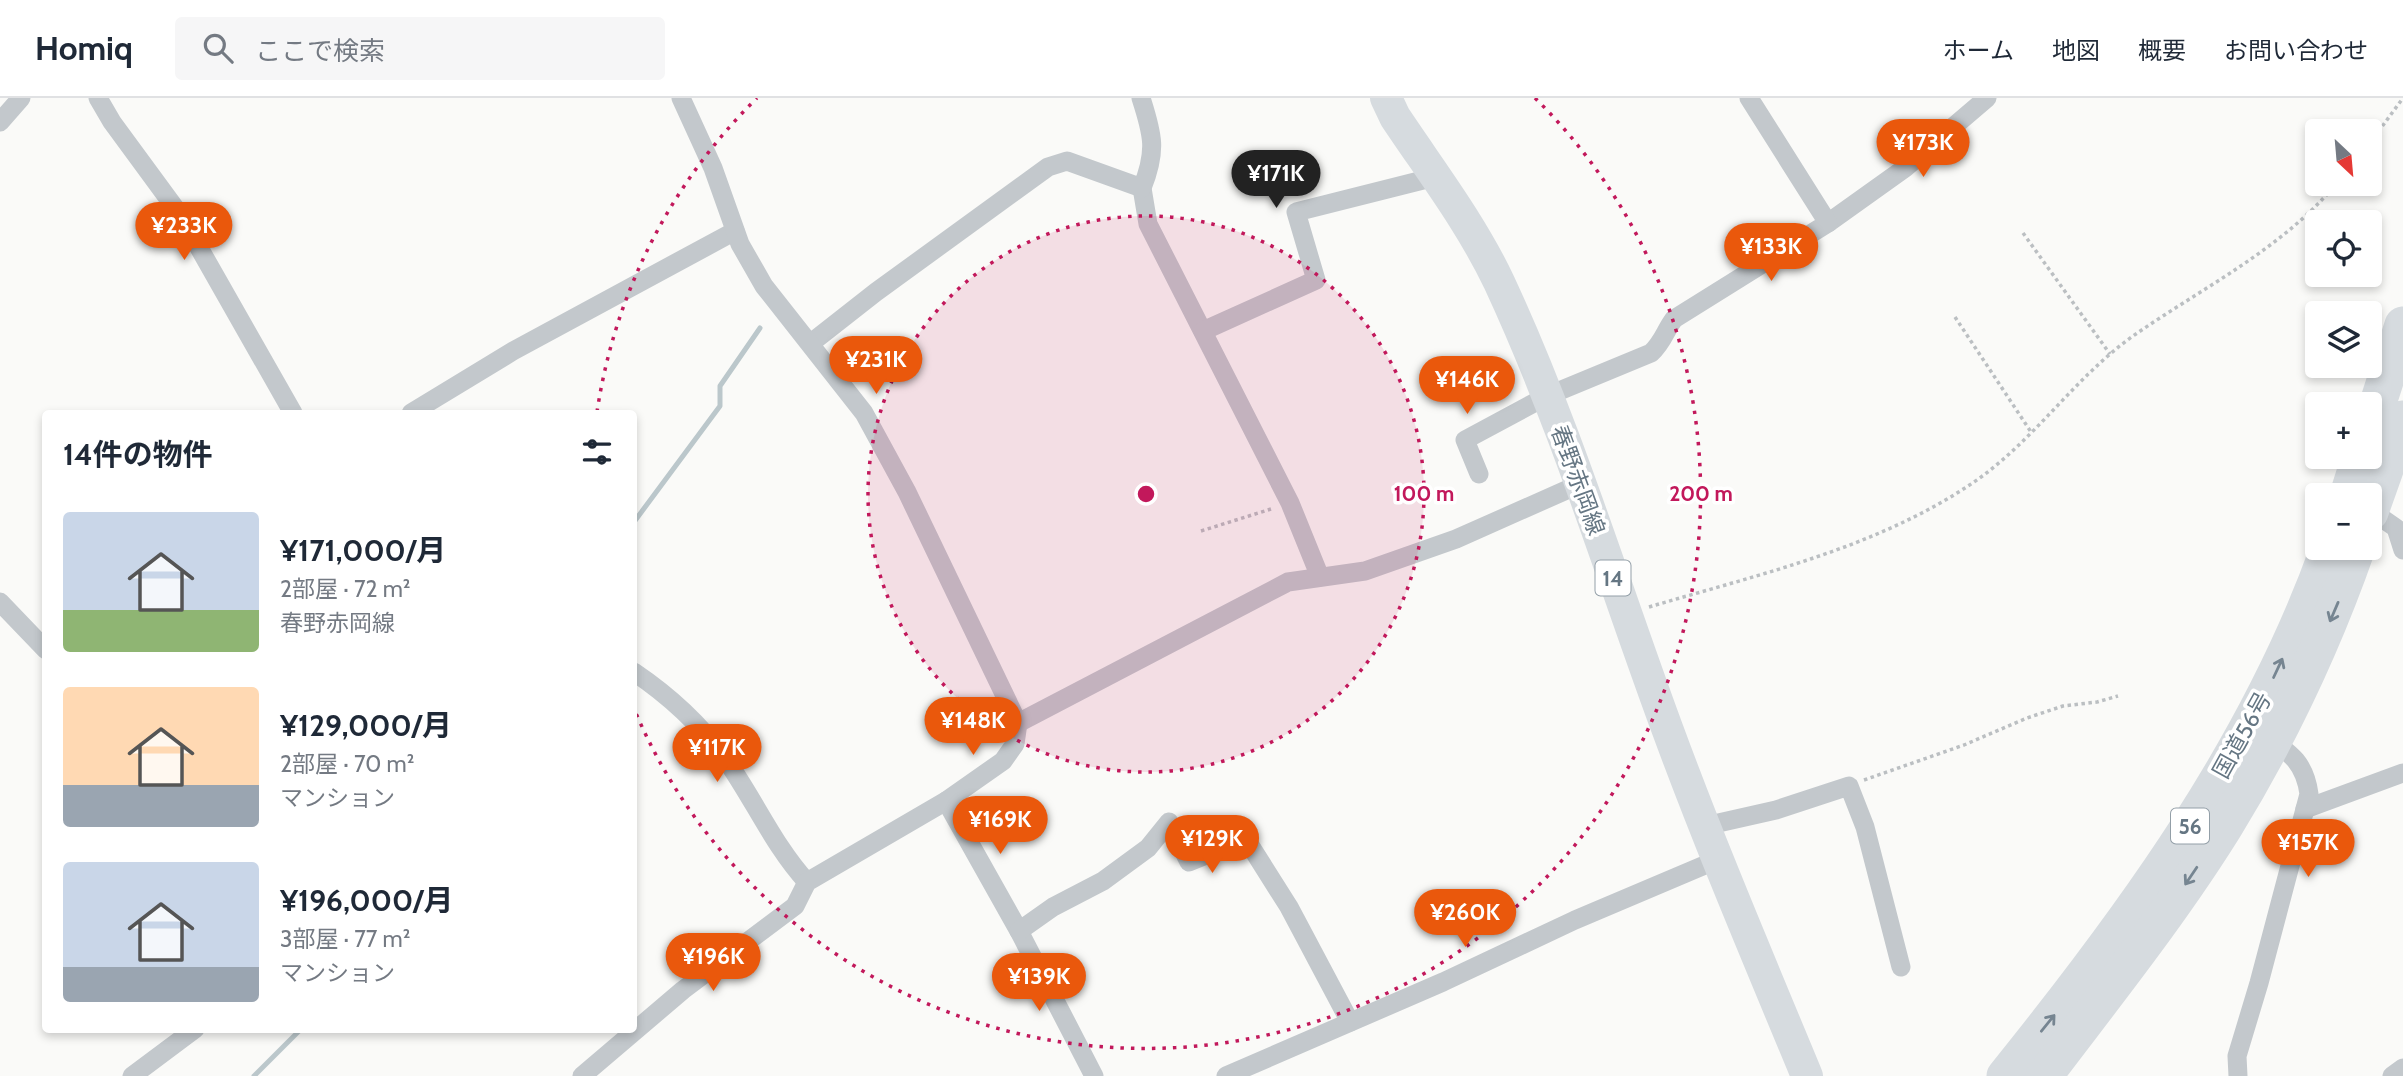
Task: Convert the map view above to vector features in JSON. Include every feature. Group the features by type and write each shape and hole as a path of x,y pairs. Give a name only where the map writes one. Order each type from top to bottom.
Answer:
{"highway":[{"path":"2382,392 2403,325"},
{"path":"2380,483 2403,419"},
{"name":"国道56号","path":"2045,1076 2164,917 2225,826 2325,560"},
{"name":"国道56号","path":"2005,1076 2082,981 2199,812 2261,734 2337,607 2353,560"}],"main road":[{"name":"春野赤岡線","path":"1386,98 1395,117 1474,234 1499,282 1547,396 1705,826 1807,1076"}],"street":[{"path":"0,122 21,98"},
{"path":"98,98 112,122 181,216 291,410"},
{"path":"637,1029 683,990 795,906 807,883 946,801 1003,761 1015,744 1018,723 901,481 864,413 765,286 740,244 713,168 681,98"},
{"path":"1141,98 1153,134 1150,168 1142,188 1147,225 1290,503 1320,577"},
{"path":"1749,98 1828,223"},
{"path":"1479,474 1465,440 1547,396 1651,353 1662,342 1667,327 1674,319 1828,223 1905,168 1987,98"},
{"path":"811,343 876,292 1048,167 1067,161 1142,188"},
{"path":"1203,331 1316,280 1296,212 1435,177"},
{"path":"416,410 513,351 735,231"},
{"path":"1018,723 1288,582 1365,571 1456,539 1580,484"},
{"path":"2382,519 2396,528 2403,550"},
{"path":"0,603 42,646"},
{"path":"637,675 659,689 699,727 724,757 792,866 807,883"},
{"path":"2238,1076 2237,1056 2309,794 2306,775 2293,756 2261,734"},
{"path":"2305,809 2403,773"},
{"path":"1705,826 1776,810 1849,786 1865,827 1901,967"},
{"path":"946,801 1019,931 1094,1076"},
{"path":"1019,931 1053,907 1103,881 1139,855 1169,822 1189,862 1247,839 1289,907 1350,1022"},
{"path":"1226,1076 1443,982 1575,920 1719,859"},
{"path":"132,1076 190,1033"},
{"path":"582,1076 632,1033"},
{"path":"2392,1076 2403,1068"}],"path":[{"path":"2382,127 2403,98"},
{"path":"1625,614 1825,554 1871,537 1923,512 1973,482 2012,452 2060,400 2110,354 2266,247 2326,196"},
{"path":"2023,233 2110,354"},
{"path":"1955,317 2031,432"},
{"path":"1201,531 1290,503"},
{"path":"1849,786 1964,745 2039,714 2063,706 2118,696"}],"waterway":[{"path":"637,518 720,406 720,386 760,328"},
{"path":"254,1076 297,1033"}]}
